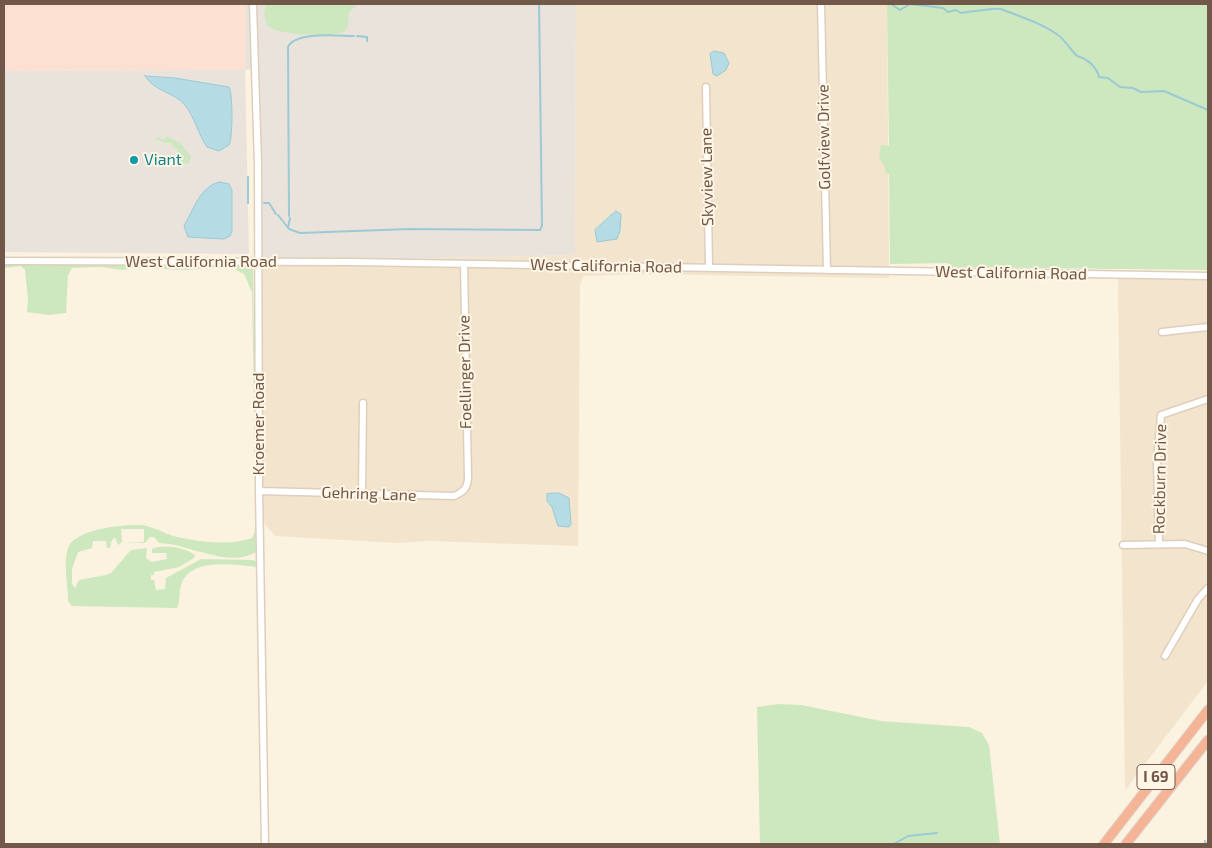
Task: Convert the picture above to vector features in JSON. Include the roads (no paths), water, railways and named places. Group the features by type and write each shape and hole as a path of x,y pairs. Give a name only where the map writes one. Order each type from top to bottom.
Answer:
{"highway":[{"name":"I 69","path":"1104,844 1208,710"},
{"name":"I 69","path":"1126,844 1208,740"}],"street":[{"name":"Kroemer Road","path":"253,4 265,844"},
{"name":"Golfview Drive","path":"821,4 827,270"},
{"name":"Skyview Lane","path":"706,87 709,268"},
{"name":"West California Road","path":"4,261 464,264 1208,276"},
{"name":"Foellinger Drive","path":"464,264 468,479"},
{"path":"1162,332 1208,327"},
{"name":"Rockburn Drive","path":"1159,544 1158,460 1161,415 1208,399"},
{"path":"362,494 363,403"},
{"name":"Gehring Lane","path":"259,491 454,496 462,493 467,487 468,479"},
{"path":"1123,545 1184,544 1208,551"},
{"path":"1166,656 1198,599 1208,588"}],"water":[{"path":"714,51 724,53 729,63 726,70 717,76 713,74 710,54"},
{"path":"145,76 175,78 229,87 232,116 229,145 219,151 207,147 185,105 176,97 159,89"},
{"path":"220,182 229,184 232,190 232,231 230,236 224,239 188,237 184,226 194,206 208,188"},
{"path":"616,211 621,214 620,231 617,239 597,242 595,230"},
{"path":"559,493 569,498 571,524 569,527 558,526 552,507 547,501 547,494"}],"waterway":[{"path":"278,215 289,229 300,233 410,229 540,230 542,226 539,4"},
{"path":"891,4 900,10 910,4 943,8 948,12 956,10 961,13 1001,9 1038,24 1058,35 1078,57 1085,59 1092,65 1099,77 1108,78 1120,87 1133,88 1141,92 1164,91 1208,110"},
{"path":"289,216 288,47 292,42 308,36 354,36"},
{"path":"357,36 367,37 367,41"},
{"path":"248,177 248,203"},
{"path":"264,203 269,203 276,214"},
{"path":"288,228 290,218"},
{"path":"894,844 908,836 937,833"}],"place":[{"name":"Viant","path":"134,160"}]}
